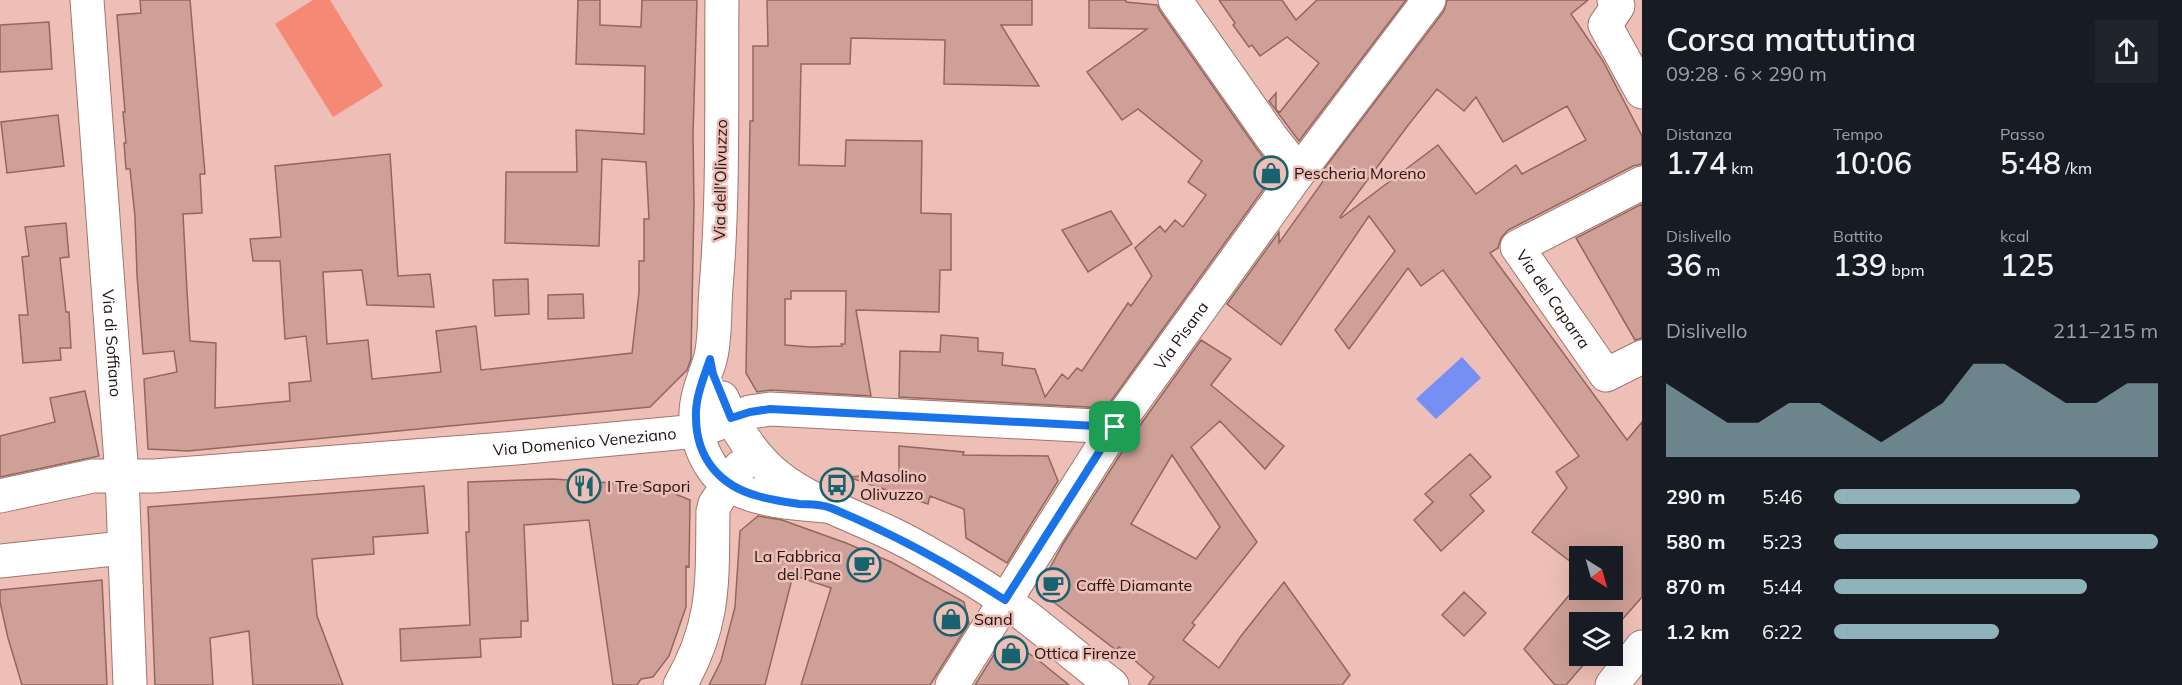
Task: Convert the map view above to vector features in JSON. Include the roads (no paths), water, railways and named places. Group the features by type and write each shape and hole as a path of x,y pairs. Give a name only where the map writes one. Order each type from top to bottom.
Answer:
{"street":[{"name":"Via di Soffiano","path":"87,0 122,476 130,685"},
{"name":"Via dell'Olivuzzo","path":"722,0 720,244 710,359 696,405 698,431 707,460 720,478 728,483"},
{"path":"1175,0 1272,138 1299,172"},
{"name":"Via Pisana","path":"952,685 1115,427 1299,172 1429,0"},
{"path":"1610,12 1642,92"},
{"name":"Via del Caparra","path":"1642,183 1517,247 1606,375 1642,357"},
{"name":"Via dell'Olivuzzo","path":"710,359 713,374 731,418 751,451 788,485 826,506"},
{"name":"Via Domenico Veneziano","path":"0,496 93,476 154,476 516,448 698,431 750,412 770,409 1115,427"},
{"path":"680,685 699,650 706,624 712,587 713,511 718,496 751,451"},
{"path":"728,483 758,496 826,506 919,548 1005,600 1097,681"},
{"path":"0,561 123,548"},
{"path":"1612,685 1642,648"}],"water":[{"path":"1462,357 1481,378 1436,419 1416,399"}],"place":[{"name":"Pescheria Moreno","path":"1271,173"},
{"name":"Masolino Olivuzzo","path":"837,485"},
{"name":"I Tre Sapori","path":"584,486"},
{"name":"La Fabbrica del Pane","path":"864,565"},
{"name":"Caffè Diamante","path":"1053,585"},
{"name":"Sand","path":"951,619"},
{"name":"Ottica Firenze","path":"1011,653"}]}
